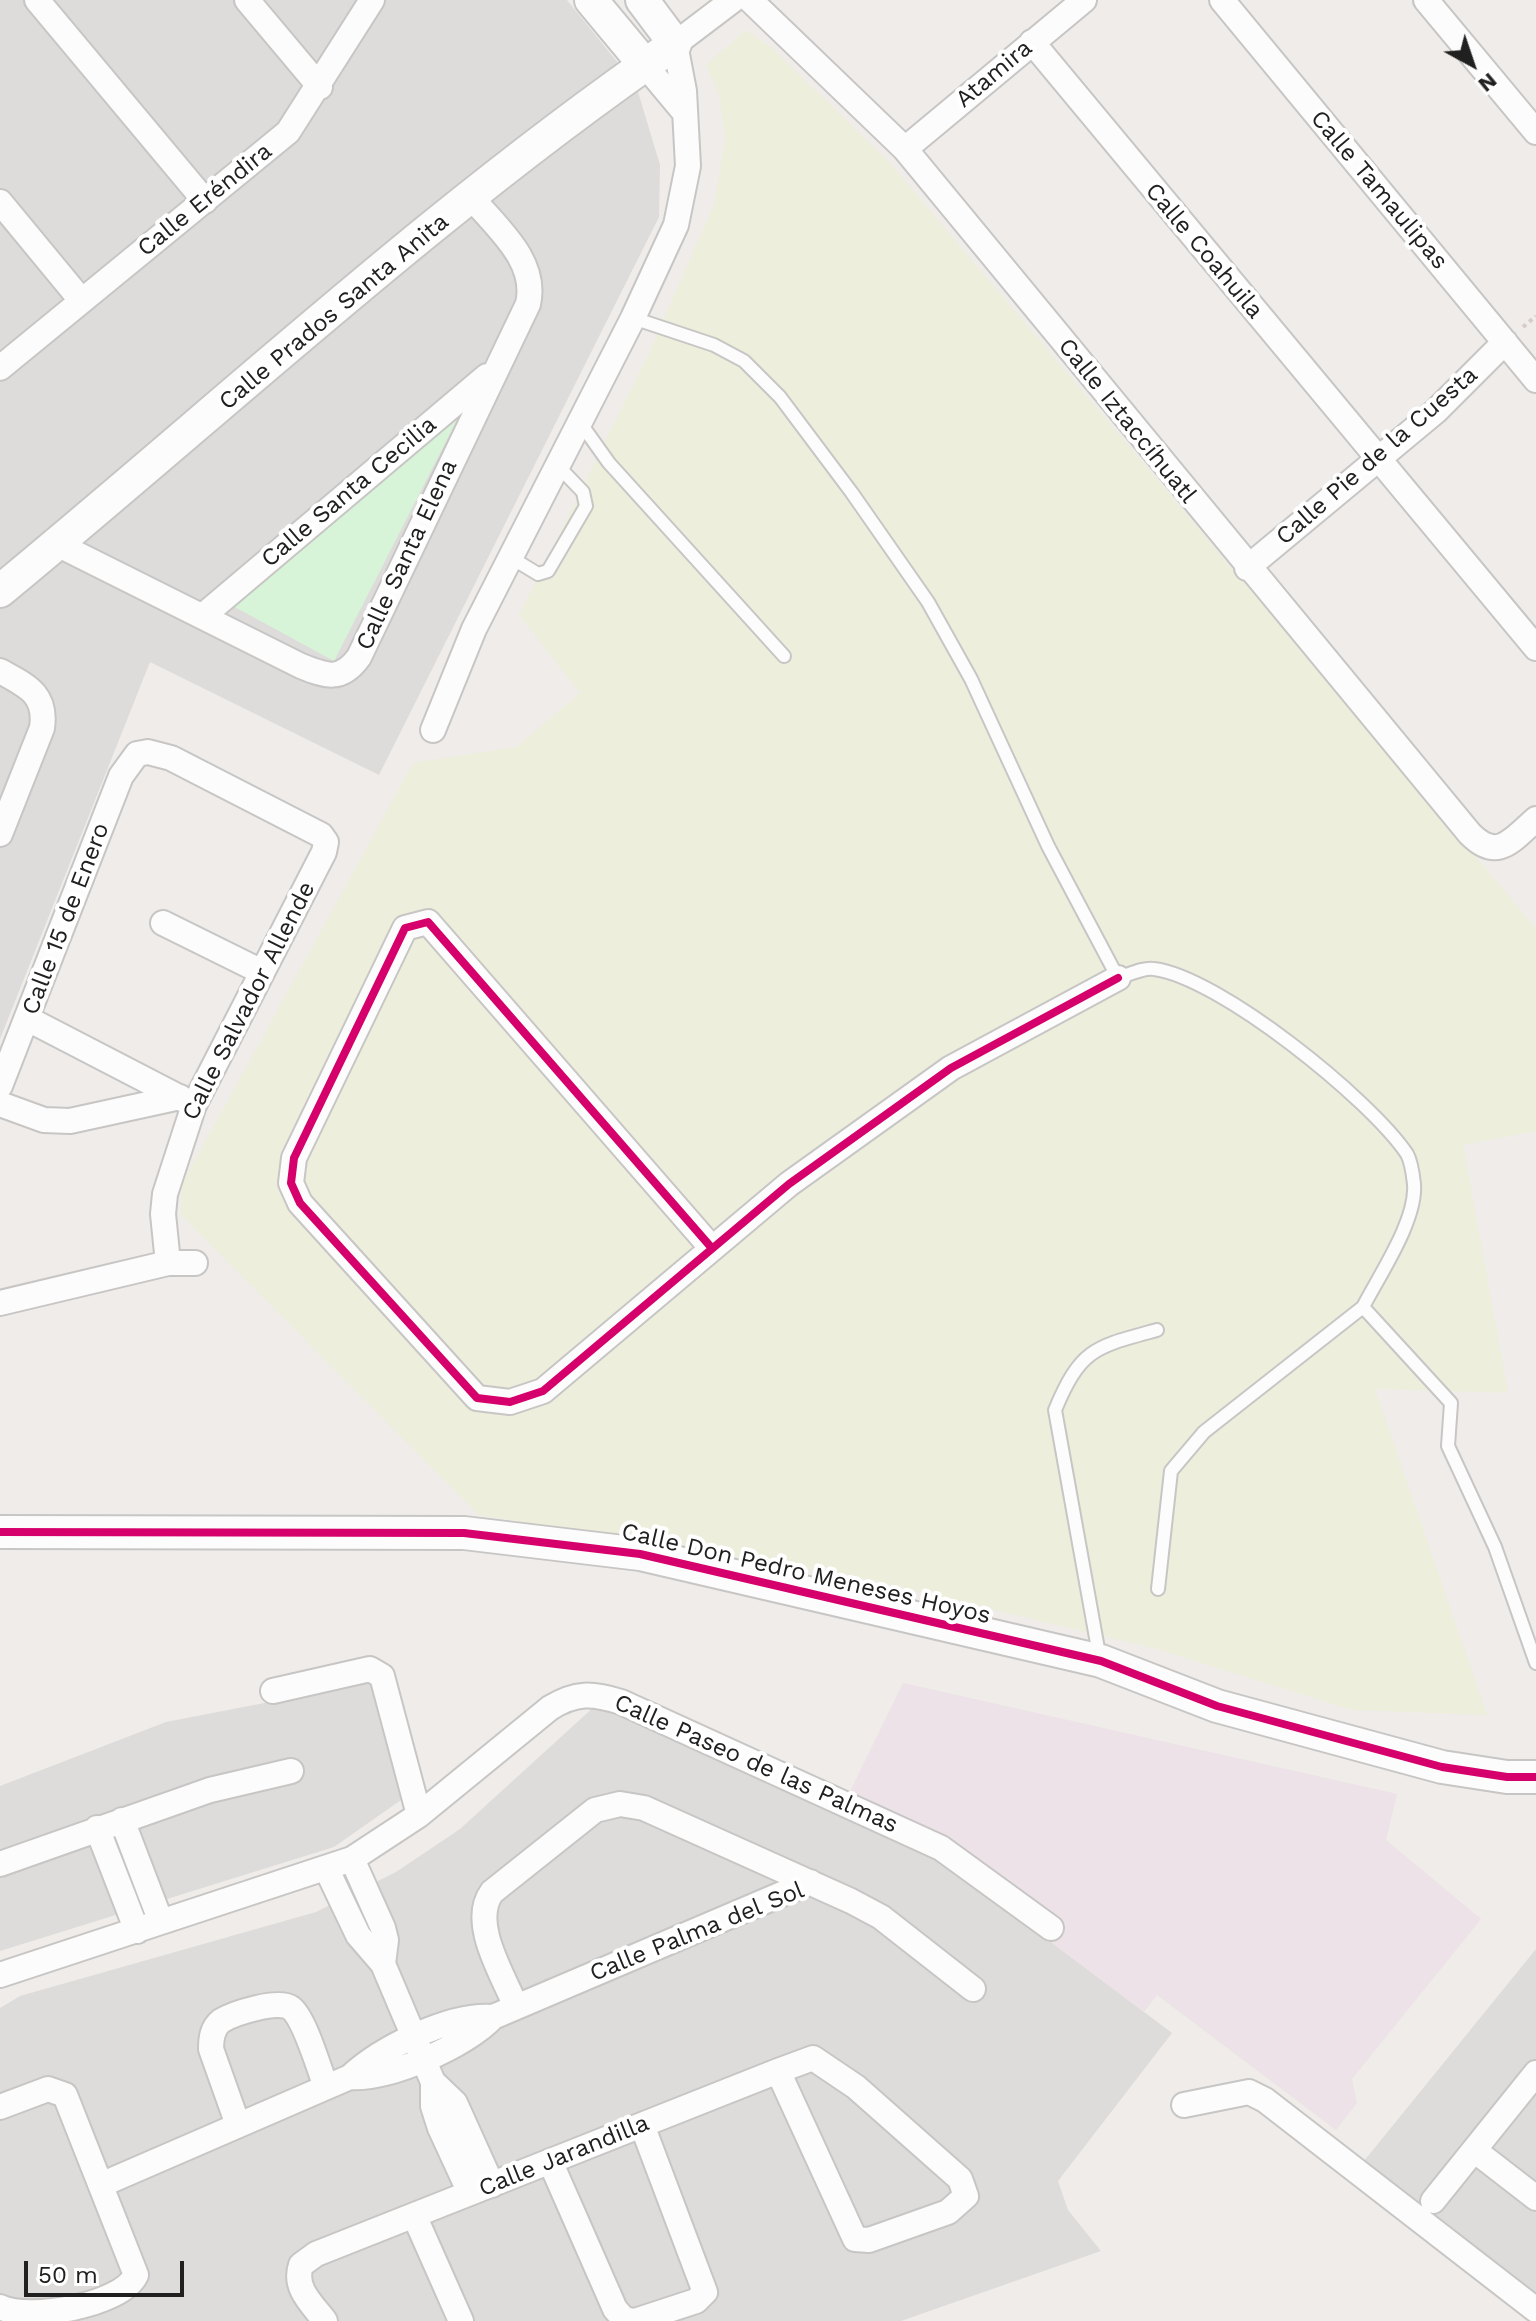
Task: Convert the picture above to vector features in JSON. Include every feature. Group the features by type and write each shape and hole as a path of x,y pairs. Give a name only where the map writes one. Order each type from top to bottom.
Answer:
{"street":[{"path":"37,0 205,201"},
{"path":"247,0 320,87"},
{"path":"591,0 685,113"},
{"path":"433,730 474,629 633,318 676,225 688,166 685,113 675,44 642,0"},
{"path":"675,44 733,0"},
{"name":"Calle Iztaccíhuatl","path":"750,0 905,149 1247,568 1470,834 1481,845 1493,849 1505,845 1536,819"},
{"name":"Atamira","path":"905,149 1084,0"},
{"name":"Calle Tamaulipas","path":"1222,0 1536,380"},
{"path":"1426,0 1536,132"},
{"name":"Calle Eréndira","path":"0,368 288,132 320,87 369,1"},
{"name":"Calle Coahuila","path":"1032,42 1536,648"},
{"name":"Calle Prados Santa Anita","path":"0,591 471,197 675,44"},
{"name":"Calle Santa Elena","path":"57,544 301,666 335,677 345,673 359,657 528,304 530,274 520,256 471,197"},
{"path":"0,202 81,300"},
{"name":"Calle Pie de la Cuesta","path":"1247,568 1436,411 1505,342"},
{"name":"Calle Santa Cecilia","path":"204,615 494,370"},
{"path":"0,671 34,691 44,712 42,728 0,834"},
{"name":"Calle Salvador Allende","path":"137,754 148,752 171,758 321,835 326,842 324,852 262,972 187,1101 165,1194 163,1214 168,1263"},
{"name":"Calle 15 de Enero","path":"0,1086 121,776 137,754"},
{"path":"710,1246 428,922 405,928 294,1158 291,1183 300,1203 477,1398 510,1402 543,1391 710,1246 789,1184 951,1068 1118,978"},
{"path":"163,923 262,972"},
{"path":"28,1019 187,1101"},
{"path":"0,1104 44,1120 70,1121 187,1101"},
{"path":"0,1303 168,1263 195,1263"},
{"name":"Calle Don Pedro Meneses Hoyos","path":"0,1532 464,1533 640,1554 1101,1661 1217,1706 1442,1767 1507,1777 1536,1777"},
{"path":"273,1691 370,1669 378,1671 382,1676 419,1815"},
{"name":"Calle Paseo de las Palmas","path":"0,1975 327,1870 352,1859 419,1815 550,1708 566,1698 593,1693 621,1702 941,1848 1051,1928"},
{"path":"0,1864 210,1790 291,1771"},
{"path":"516,2007 484,1925 485,1902 492,1892 595,1810 620,1804 644,1808 810,1882"},
{"path":"122,1820 161,1922"},
{"path":"97,1828 137,1931"},
{"path":"352,1859 383,1928 386,1940 383,1964"},
{"path":"327,1870 358,1935 383,1964 433,2082 436,2118 481,2189"},
{"name":"Calle Palma del Sol","path":"103,2184 350,2077 372,2059 475,2033 493,2017 810,1882 881,1917 973,1989"},
{"path":"238,2125 211,2049 211,2038 222,2020 276,2002 289,2006 300,2022 326,2087"},
{"name":"Calle Jarandilla","path":"325,2321 305,2295 298,2280 301,2265 316,2254 778,2071 813,2058 856,2087 960,2179 966,2196 958,2205 869,2240 855,2239 778,2071"},
{"path":"1433,2201 1536,2073"},
{"path":"0,2107 36,2091 56,2090 65,2095 135,2266 132,2284 112,2296 35,2315 13,2314 0,2307"},
{"path":"1184,2105 1249,2092 1265,2100 1536,2310"},
{"path":"550,2161 615,2309 624,2319 635,2321 696,2301 705,2292 642,2125"},
{"path":"1474,2150 1536,2198"},
{"path":"414,2215 461,2321"}],"lane":[{"path":"633,318 714,345 744,361 780,397 852,493 928,602 950,640 1048,846 1118,978 1152,968 1202,987 1280,1035 1339,1081 1408,1156 1414,1186 1409,1217 1363,1307 1204,1432 1171,1471 1158,1589"},
{"path":"579,421 609,463 784,656"},
{"path":"510,557 538,574 548,571 586,506 583,492 557,465"},
{"path":"1363,1307 1451,1403 1448,1446 1495,1547 1536,1663"},
{"path":"1101,1661 1055,1410 1070,1375 1097,1346 1157,1330"}],"shaded area":[{"path":"0,0 567,0 636,85 660,165 659,217 379,775 150,662 0,1039"},
{"path":"373,1682 401,1800 334,1847 0,1951 0,1786 166,1722"},
{"path":"903,1683 1397,1794 1386,1840 1481,1919 1352,2079 1357,2103 1336,2130 1157,1995 1144,2012 934,1854 840,1812"},
{"path":"596,1705 934,1854 1172,2033 1058,2181 1068,2210 1101,2251 901,2321 0,2321 0,2008 20,1996 316,1912 396,1872 460,1829"},
{"path":"1536,1949 1536,2295 1364,2161"}],"green space":[{"path":"746,30 772,48 888,161 1536,928 1536,1131 1463,1145 1508,1393 1375,1389 1487,1715 1352,1710 1157,1649 862,1578 479,1515 181,1215 182,1184 413,763 516,747 580,693 519,615 648,355 715,202 725,140 720,97 706,65"},
{"path":"461,412 334,661 231,605"}],"cycle path":[{"path":"710,1246 428,922 405,928 294,1158 291,1183 300,1203 477,1398 510,1402 543,1391 789,1184 951,1068 1118,978"},
{"path":"0,1532 464,1533 640,1554 1101,1661 1217,1706 1442,1767 1507,1777 1536,1777"}]}
